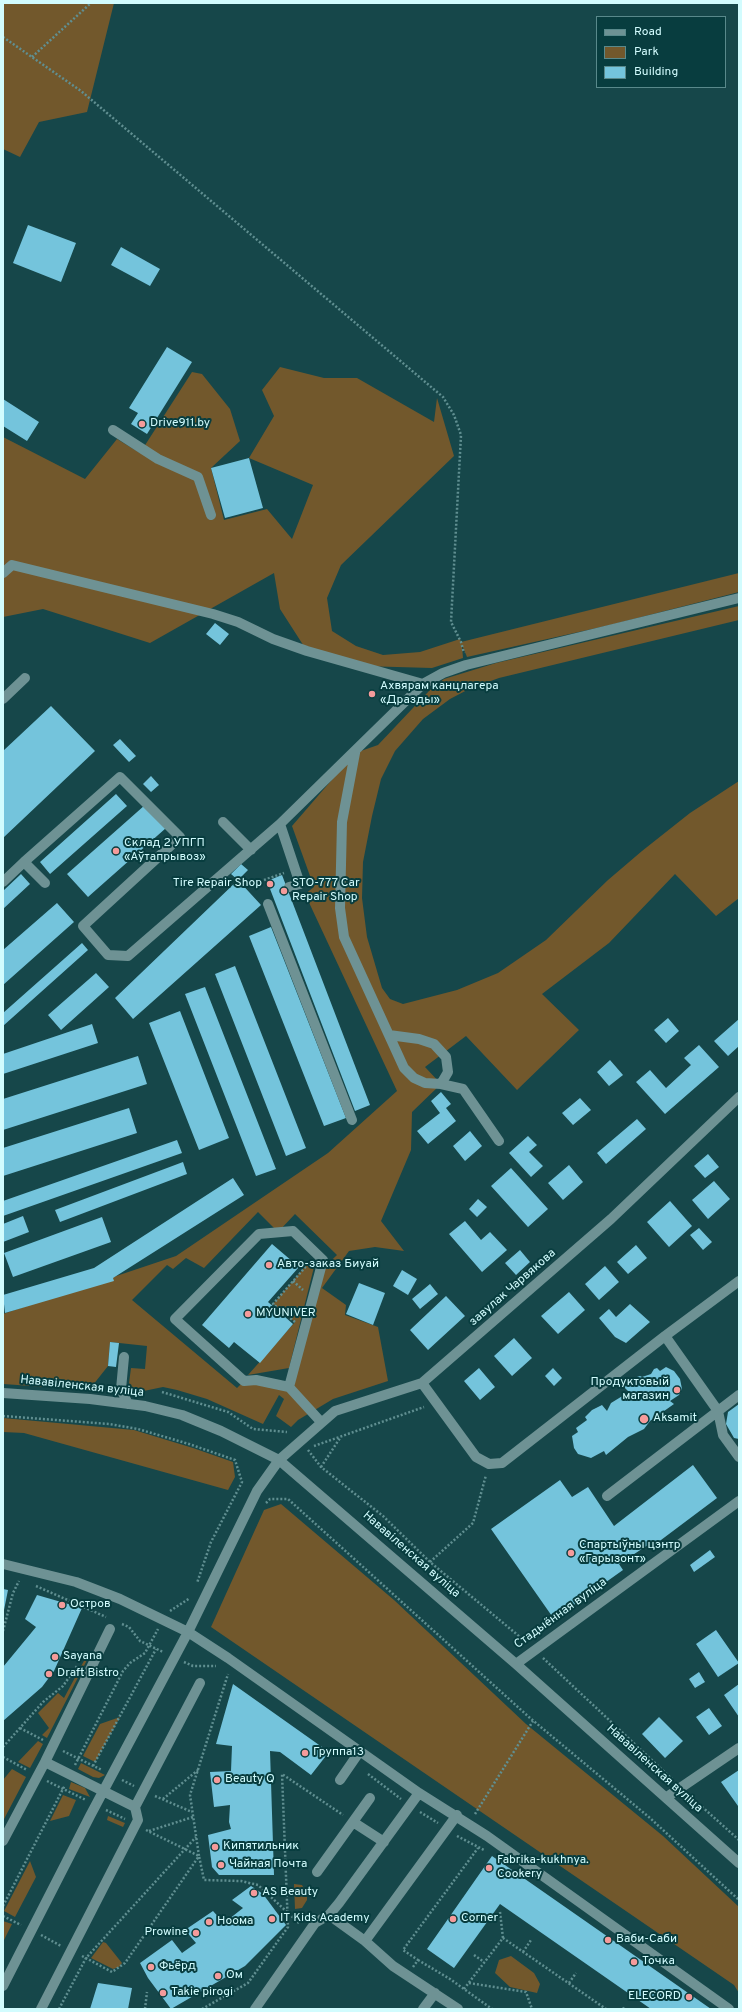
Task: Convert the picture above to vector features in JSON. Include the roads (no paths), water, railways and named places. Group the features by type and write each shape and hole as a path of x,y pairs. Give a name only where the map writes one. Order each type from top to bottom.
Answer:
{"street":[{"path":"113,430 158,459 198,476 210,515"},
{"path":"3,573 12,565 214,614 238,622 273,639 307,651 423,684"},
{"path":"3,882 120,776 180,837 83,926 108,955 128,956 280,824 355,753 423,684 443,673 466,665 739,598"},
{"path":"3,699 25,678"},
{"path":"355,753 342,822 340,908 344,937 404,1068 414,1078 426,1083 442,1084 463,1089 499,1141"},
{"path":"223,822 250,850"},
{"path":"280,824 300,884 289,888"},
{"path":"24,862 45,884"},
{"path":"268,904 352,1120"},
{"path":"389,1034 419,1039 434,1044 446,1057 448,1072 442,1084"},
{"name":"завулак Чарвякова","path":"3,1986 188,1632 257,1491 279,1460 335,1411 422,1383 611,1219 739,1096"},
{"path":"289,1387 323,1260 293,1231 259,1234 176,1319 244,1381 256,1380 289,1387 322,1422"},
{"path":"422,1383 476,1457 489,1464 502,1463 665,1336 739,1281"},
{"path":"665,1336 718,1411 723,1435 739,1457"},
{"path":"124,1357 121,1389 128,1404"},
{"name":"Нававіленская вуліца","path":"3,1393 90,1399 128,1404 182,1415 221,1431 279,1460 516,1664 667,1797 739,1863"},
{"path":"607,1496 739,1395"},
{"name":"Стадыённая вуліца","path":"516,1664 739,1501"},
{"path":"3,1564 76,1582 120,1598 188,1632 419,1793 487,1836 728,2009"},
{"path":"3,1841 45,1762 112,1625"},
{"path":"41,2009 138,1820 136,1806 200,1683"},
{"path":"667,1797 739,1748"},
{"path":"340,1780 360,1751"},
{"path":"45,1762 136,1806"},
{"path":"255,2009 315,1923 329,1915 419,1793"},
{"path":"317,1872 370,1798"},
{"path":"365,1941 456,1815"},
{"path":"353,1822 384,1842"},
{"path":"329,1915 365,1941 393,1966 458,2009"},
{"path":"423,2009 435,1993"}],"place":[{"name":"Drive911.by","path":"142,424"},
{"name":"Ахвярам канцлагера «Дразды»","path":"372,694"},
{"name":"Склад 2 УПГП «Аўтапрывоз»","path":"116,851"},
{"name":"Tire Repair Shop","path":"270,884"},
{"name":"STO-777 Car Repair Shop","path":"284,891"},
{"name":"Авто-заказ Биуай","path":"269,1265"},
{"name":"MYUNIVER","path":"248,1314"},
{"name":"Продуктовый магазин","path":"677,1390"},
{"name":"Aksamit","path":"644,1419"},
{"name":"Спартыўны цэнтр «Гарызонт»","path":"571,1553"},
{"name":"Остров","path":"62,1605"},
{"name":"Sayana","path":"55,1657"},
{"name":"Draft Bistro","path":"49,1674"},
{"name":"Группа13","path":"305,1753"},
{"name":"Beauty Q","path":"217,1780"},
{"name":"Кипятильник","path":"215,1847"},
{"name":"Чайная Почта","path":"221,1865"},
{"name":"Fabrika-kukhnya. Cookery","path":"489,1868"},
{"name":"AS Beauty","path":"254,1893"},
{"name":"IT Kids Academy","path":"272,1919"},
{"name":"Corner","path":"453,1919"},
{"name":"Ноома","path":"209,1922"},
{"name":"Prowine","path":"196,1933"},
{"name":"Ваби-Саби","path":"608,1940"},
{"name":"Точка","path":"634,1962"},
{"name":"Фьëрд","path":"151,1967"},
{"name":"Ом","path":"218,1976"},
{"name":"Takie pirogi","path":"163,1993"},
{"name":"ELECORD","path":"689,1997"}]}
